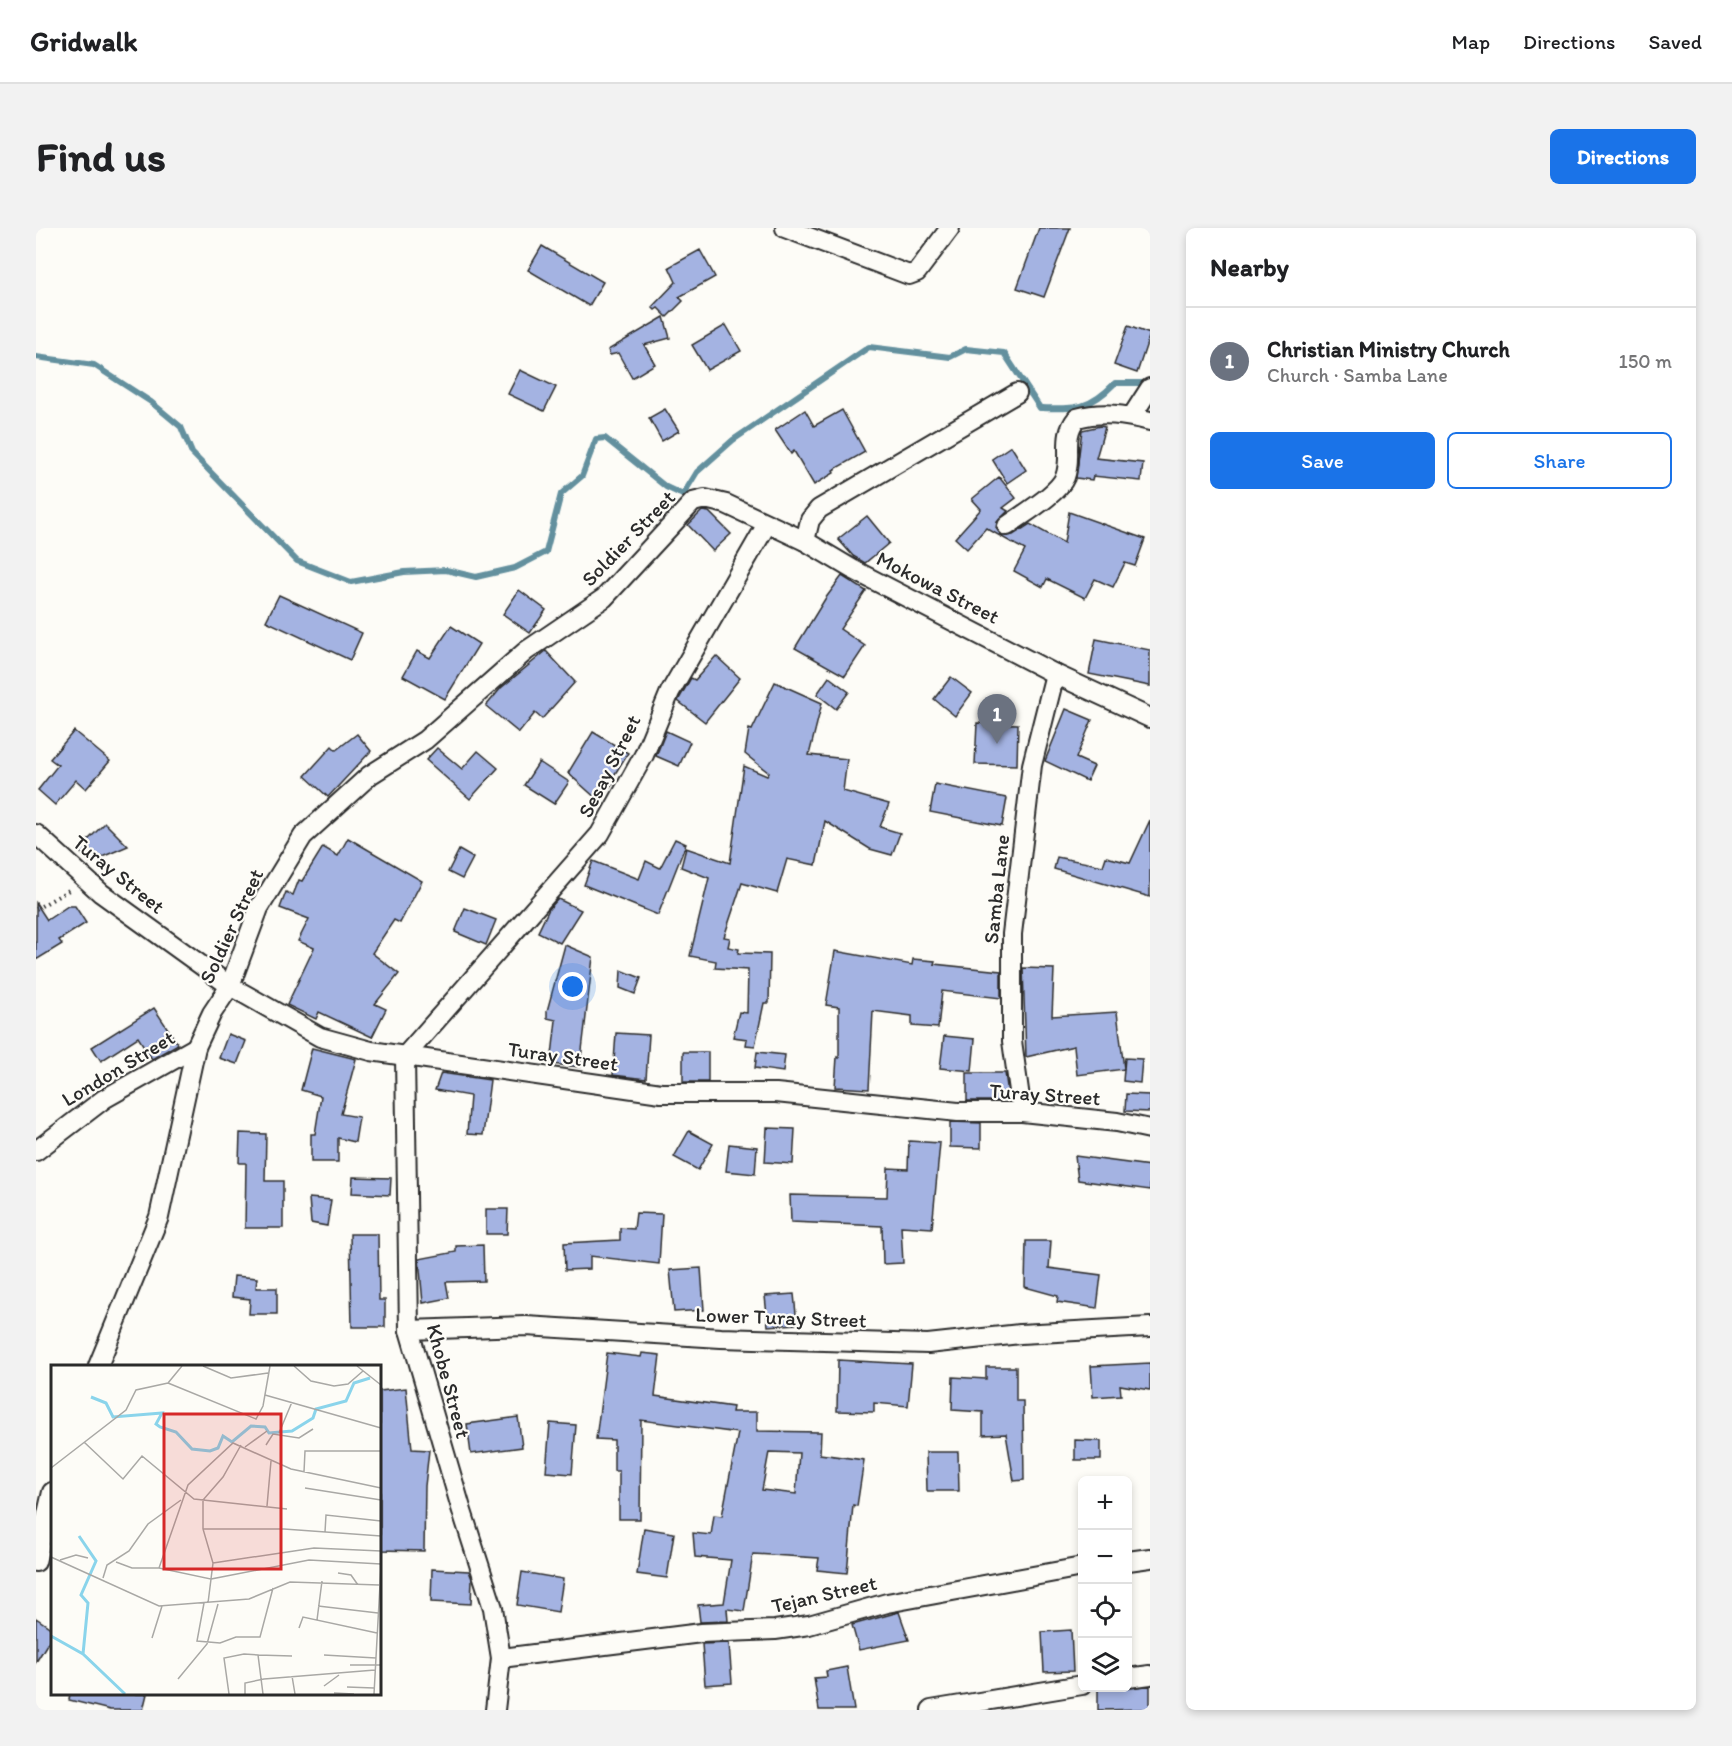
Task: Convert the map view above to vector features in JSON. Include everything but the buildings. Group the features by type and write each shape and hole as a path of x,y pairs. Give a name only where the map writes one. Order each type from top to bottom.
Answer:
{"street":[{"path":"785,228 901,274 917,272 950,228"},
{"path":"1132,416 1150,388"},
{"path":"805,541 810,520 819,509 1017,393"},
{"path":"1007,526 1060,487 1066,475 1068,434 1077,418 1107,413 1150,421"},
{"name":"Mokowa Street","path":"705,499 726,504 805,541 852,569 1055,674 1150,718"},
{"name":"Soldier Street","path":"98,1365 159,1217 196,1047 212,1013 230,986 259,908 303,836 370,775 425,740 526,651 604,598 683,511 693,502 705,499"},
{"name":"Sesay Street","path":"405,1056 600,834 644,755 670,692 767,524"},
{"name":"Samba Lane","path":"1022,1112 1012,1041 1012,934 1032,765 1055,674"},
{"name":"Turay Street","path":"36,834 101,893 230,986 320,1037 371,1051 661,1093 776,1093 958,1112 1022,1112 1117,1122 1150,1129"},
{"name":"London Street","path":"36,1151 104,1099 196,1047"},
{"name":"Khobe Street","path":"405,1056 409,1330 493,1608 501,1658 495,1710"},
{"name":"Lower Turay Street","path":"409,1330 526,1326 721,1338 928,1344 1020,1334 1150,1327"},
{"path":"36,1562 51,1496"},
{"path":"1132,1560 1150,1558"},
{"name":"Tejan Street","path":"501,1658 701,1633 798,1626 887,1603 1078,1568"},
{"path":"1132,1677 1150,1675"},
{"path":"931,1710 1078,1686"}],"path":[{"path":"36,909 87,880"}],"waterway":[{"path":"36,357 94,365 151,402 181,427 192,453 297,561 351,582 404,572 446,570 476,577 515,568 546,552 561,494 582,476 596,439 605,438 666,487 683,495 697,472 733,440 869,347 950,357 966,349 1004,353 1040,408 1081,406 1106,392 1115,383 1149,383"}],"place":[{"name":"Christian Ministry Church","path":"997,744"}]}
